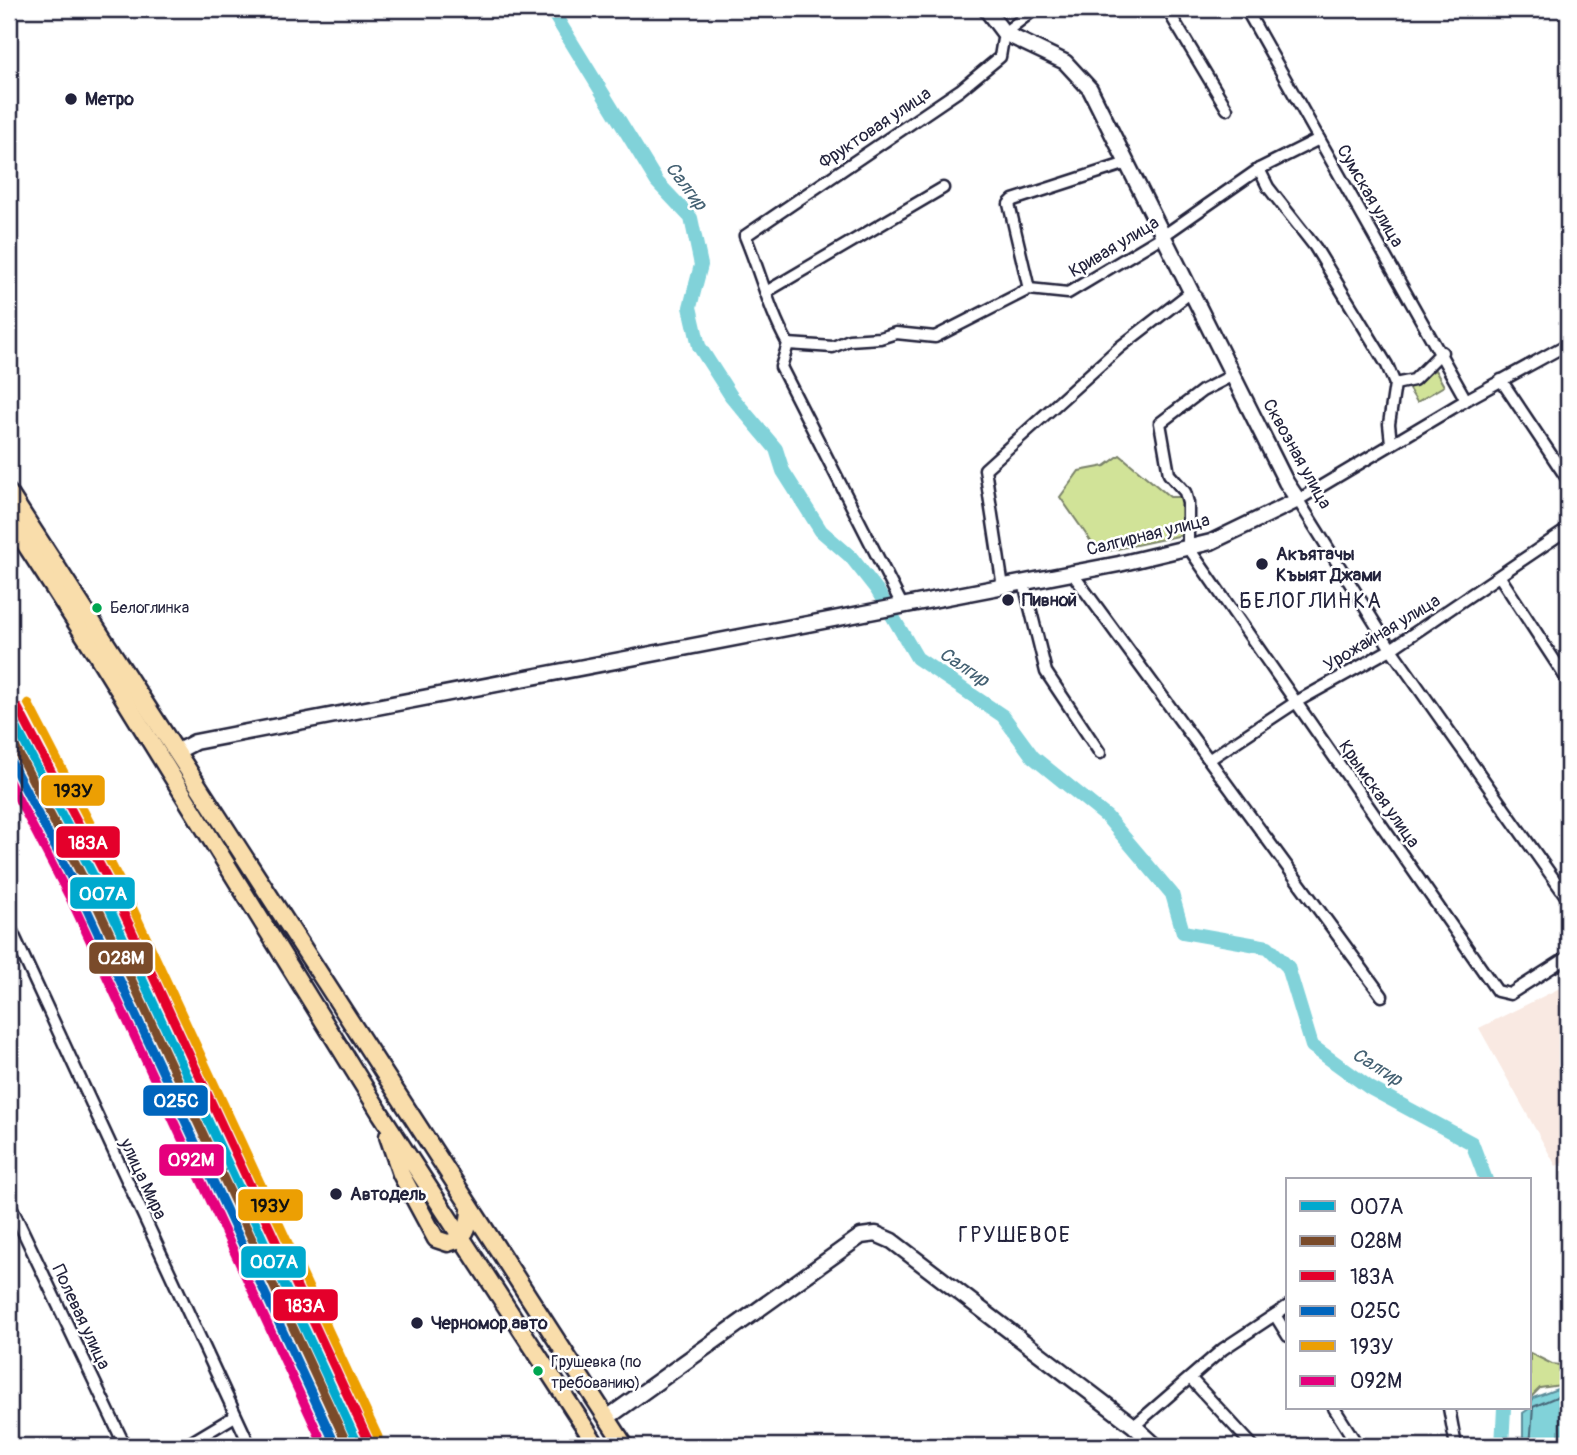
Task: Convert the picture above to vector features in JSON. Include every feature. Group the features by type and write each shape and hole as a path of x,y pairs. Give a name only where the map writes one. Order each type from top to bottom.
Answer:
{"main road":[{"path":"986,9 1004,33"},
{"name":"Сквозная улица","path":"1004,33 1050,53 1079,75 1101,106 1163,236 1286,482 1298,500"},
{"path":"9,493 625,1446"},
{"name":"Салгирная улица","path":"176,752 195,742 902,608 1211,542 1298,500"},
{"path":"9,519 97,656 458,1240 474,1257 597,1446"},
{"path":"381,1114 401,1174 430,1232 439,1241 458,1240"},
{"path":"458,1240 469,1224 470,1210"},
{"path":"607,1418 861,1236 869,1233 892,1241 1135,1426 1156,1446"}],"street":[{"path":"1004,33 1035,9"},
{"path":"1167,9 1227,108"},
{"name":"Сумская улица","path":"1246,9 1466,400"},
{"name":"Фруктовая улица","path":"766,292 745,236 960,90 1000,57 1004,33"},
{"name":"Кривая улица","path":"1029,289 1068,293 1163,236 1259,169 1320,139"},
{"path":"788,344 833,347 849,341 880,338 896,332 905,336 936,337 1029,289 1009,204 1013,200 1127,163"},
{"path":"1259,169 1268,187 1315,247 1387,365 1395,384 1389,424 1391,443"},
{"path":"902,608 781,367 788,344 774,319 766,292 943,188"},
{"path":"1003,587 985,469 1120,347 1191,292"},
{"name":"Салгирная улица","path":"1298,500 1391,443 1568,344"},
{"path":"1395,384 1414,380 1441,352"},
{"path":"1188,547 1188,503 1185,492 1169,474 1160,423 1202,391 1233,375"},
{"path":"1501,380 1568,480"},
{"name":"Сквозная улица","path":"1298,500 1391,649 1568,899"},
{"name":"Урожайная улица","path":"1210,760 1296,702 1391,649 1568,529"},
{"name":"Крымская улица","path":"1188,547 1497,991 1510,994 1568,957"},
{"path":"1072,573 1382,996"},
{"path":"1500,577 1568,681"},
{"path":"1024,583 1046,672 1100,754"},
{"name":"улица Мира","path":"9,925 250,1446"},
{"name":"Полевая улица","path":"9,1202 125,1446"},
{"path":"1135,1426 1223,1349 1286,1307"},
{"path":"1275,1315 1286,1333"},
{"path":"1191,1379 1253,1446"},
{"path":"1335,1410 1358,1446"},
{"path":"1449,1410 1456,1446"},
{"path":"185,1446 235,1416"}],"shaded area":[{"path":"9,694 38,745 17,756 9,742"},
{"path":"1568,984 1568,1160 1556,1166 1479,1028"}],"green space":[{"path":"1435,370 1444,386 1417,402 1407,386"},
{"path":"1120,455 1170,497 1180,497 1186,503 1183,535 1099,553 1060,497 1079,471 1105,466"},
{"path":"1532,1354 1552,1364 1568,1366 1568,1384 1540,1388 1532,1396"}],"water":[{"path":"1568,1385 1568,1446 1523,1446 1523,1413 1532,1410 1533,1398"}],"waterway":[{"name":"Салгир","path":"551,9 657,182 691,218 701,265 690,307 699,346 731,396 776,449 783,471 821,531 851,557 877,590 917,658 1003,716 1033,757 1107,817 1172,894 1183,932 1268,947 1288,967 1312,1046 1370,1088 1472,1143 1485,1178"},
{"name":"Салгир","path":"1502,1446 1504,1410"}],"transit line":[{"name":"193У","path":"28,703 121,883 378,1437"},
{"name":"183А","path":"18,708 112,888 369,1442"},
{"name":"007А","path":"9,713 102,892 359,1446"},
{"name":"028М","path":"9,735 93,897 348,1446"},
{"name":"025С","path":"9,758 83,901 336,1446"},
{"name":"092М","path":"9,781 74,906 324,1446"}],"place":[{"name":"Метро","path":"71,99"},
{"name":"Акъятачы Къыят Джами","path":"1262,564"},
{"name":"Пивной","path":"1008,600"},
{"name":"Белоглинка","path":"97,608"},
{"name":"Автодель","path":"336,1194"},
{"name":"Черномор авто","path":"417,1323"},
{"name":"Грушевка (по требованию)","path":"538,1371"}],"district":[{"name":"БЕЛОГЛИНКА","path":"1311,601"},
{"name":"ГРУШЕВОЕ","path":"1015,1235"}]}
